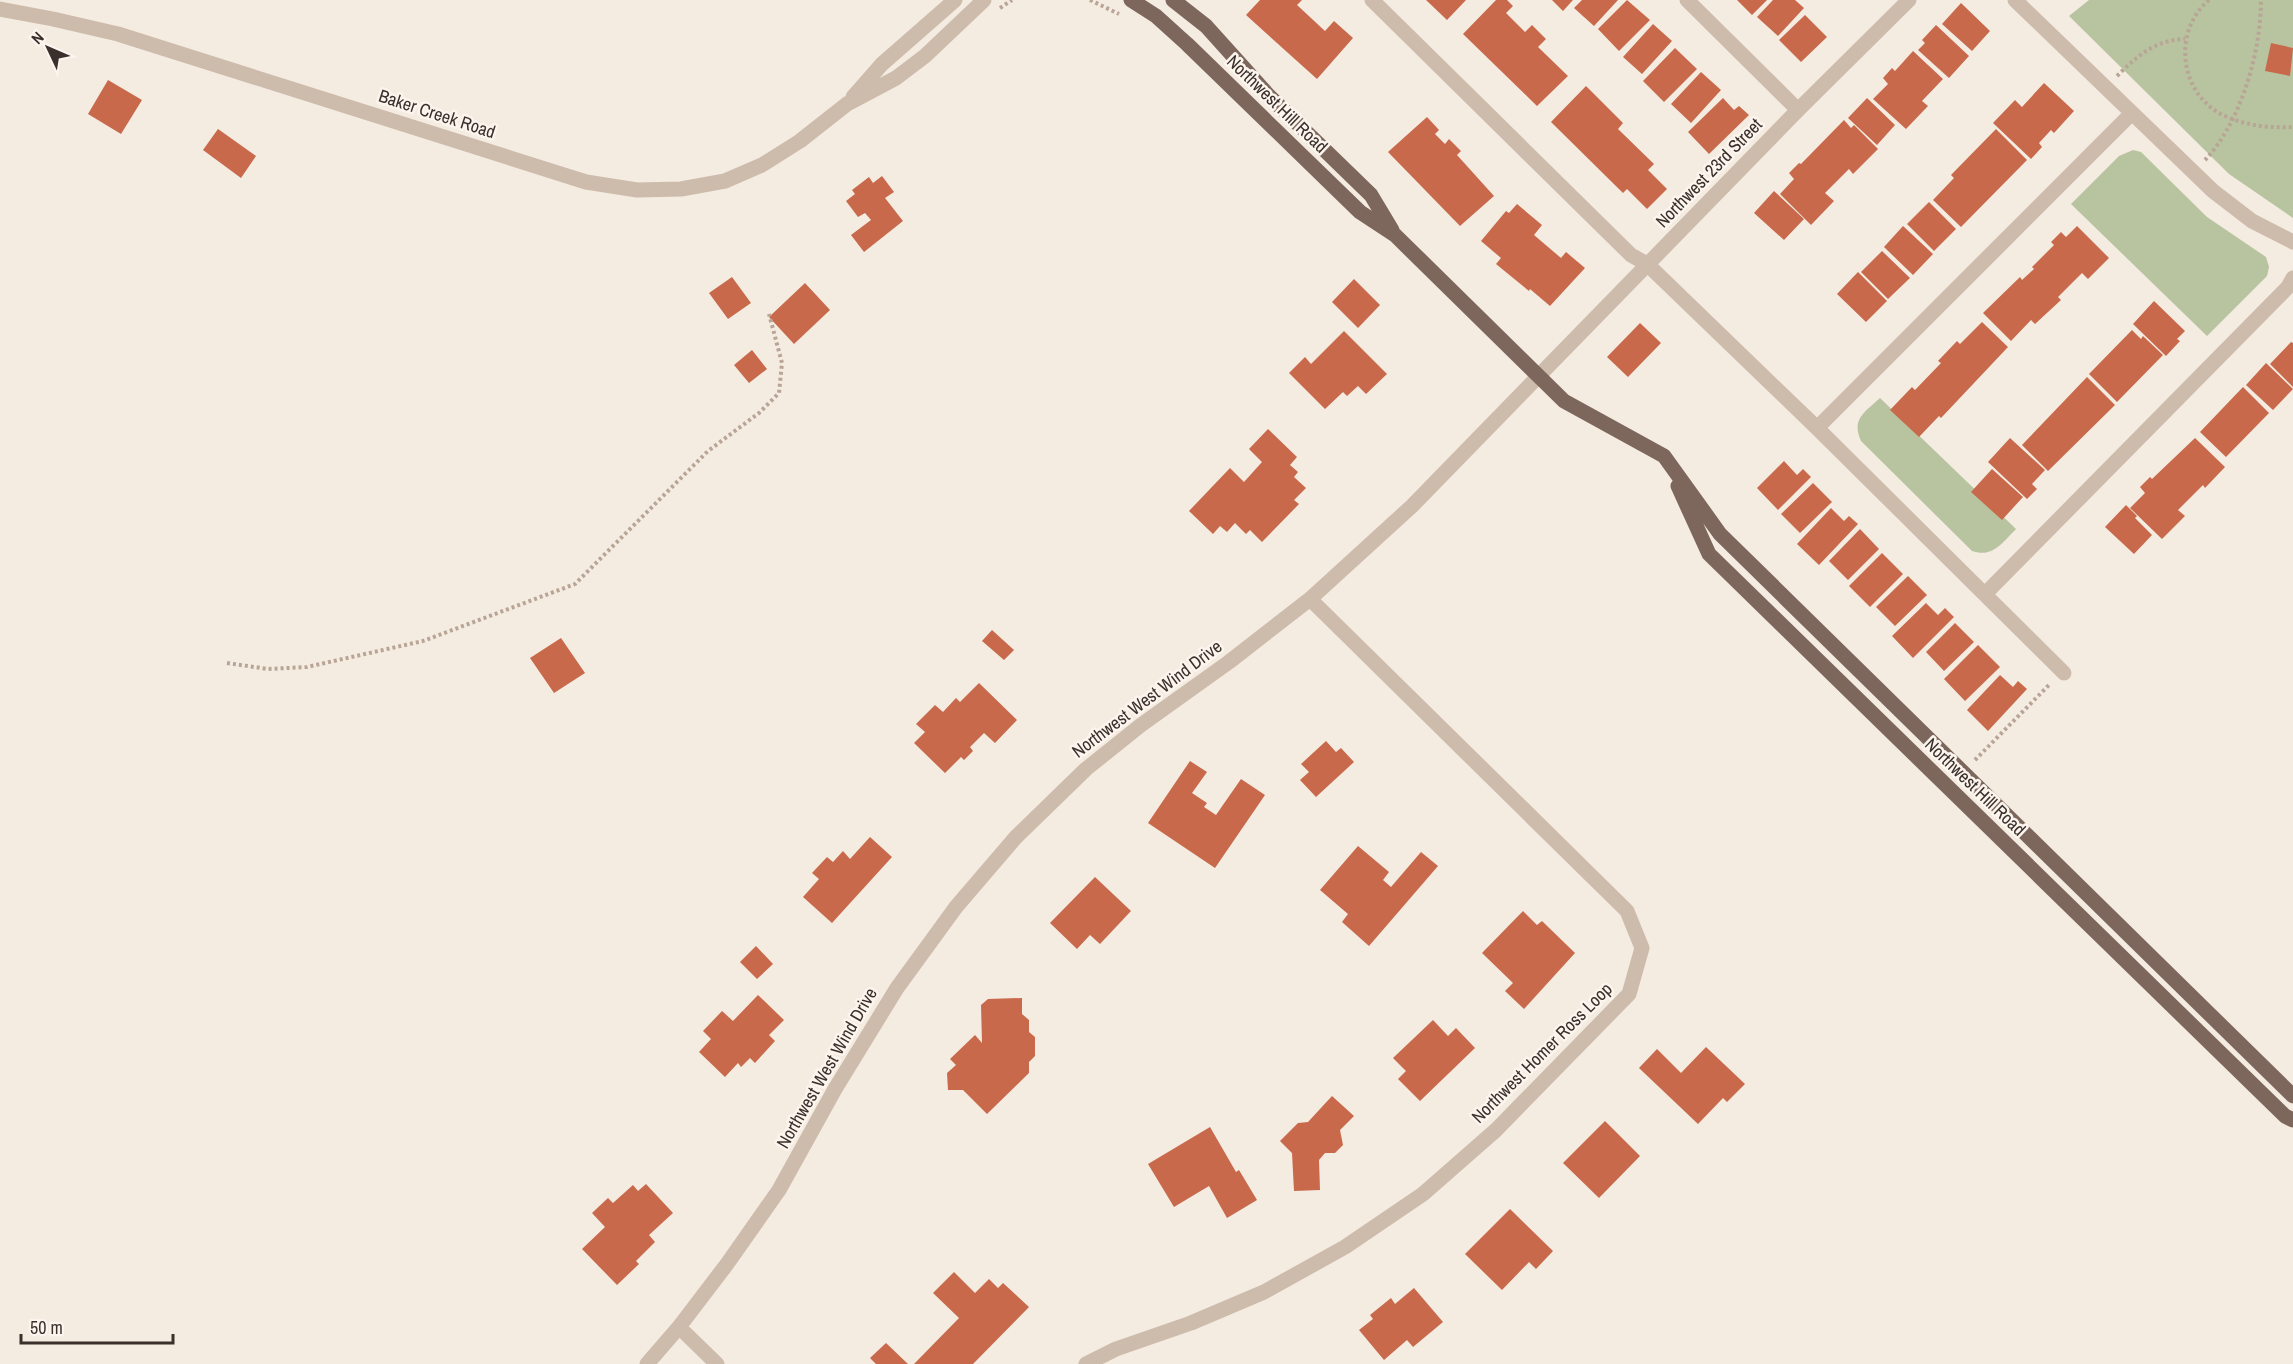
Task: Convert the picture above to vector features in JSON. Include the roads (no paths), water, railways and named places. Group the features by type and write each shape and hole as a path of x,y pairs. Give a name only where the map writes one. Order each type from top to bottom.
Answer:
{"main road":[{"name":"Northwest Hill Road","path":"1131,0 1156,16 1187,44 1360,212 1395,235 1564,400 1664,456 1720,534 2293,1096"},
{"name":"Northwest Hill Road","path":"1173,0 1206,26 1269,96 1371,195 1395,235"},
{"name":"Northwest Hill Road","path":"1664,456 1708,554 2276,1107 2293,1120"}],"street":[{"name":"Baker Creek Road","path":"847,104 882,64 955,0"},
{"name":"Baker Creek Road","path":"0,9 118,34 586,182 637,190 681,189 725,181 772,159 800,141 847,104 896,78 925,56 984,0"},
{"path":"1372,0 1631,255 1647,264 1817,428 2064,673"},
{"path":"1687,0 1798,110"},
{"name":"Northwest 23rd Street","path":"1539,376 1798,110 1909,0"},
{"path":"2015,0 2234,209 2293,242"},
{"path":"1817,428 2132,112"},
{"path":"1985,594 2288,287 2293,278"},
{"name":"Northwest West Wind Drive","path":"647,1364 679,1327 727,1264 779,1190 897,988 956,907 1016,837 1086,770 1141,725 1229,662 1310,599 1412,506 1539,376"},
{"name":"Northwest Homer Ross Loop","path":"1086,1364 1116,1349 1191,1323 1264,1292 1345,1247 1423,1194 1496,1130 1629,994 1642,948 1627,911 1310,599"},
{"path":"679,1327 717,1364"}]}
